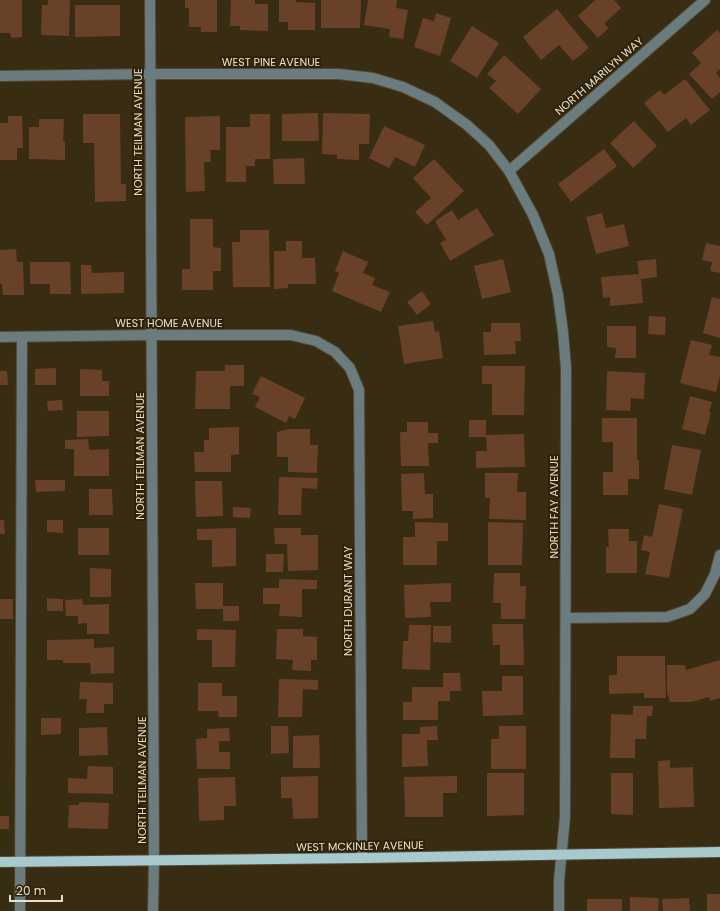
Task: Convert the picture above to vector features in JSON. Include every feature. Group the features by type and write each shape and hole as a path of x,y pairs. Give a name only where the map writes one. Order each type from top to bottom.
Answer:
{"main road":[{"name":"WEST MCKINLEY AVENUE","path":"0,862 720,852"}],"street":[{"name":"NORTH TEILMAN AVENUE","path":"150,0 153,911"},
{"name":"NORTH MARILYN WAY","path":"509,171 705,0"},
{"name":"WEST PINE AVENUE","path":"0,76 339,74 373,78 403,87 435,102 467,125 489,146 509,171"},
{"name":"NORTH FAY AVENUE","path":"509,171 533,215 549,254 564,332 566,368 565,817 559,882 559,911"},
{"name":"WEST HOME AVENUE","path":"0,338 151,335 291,335 316,341 335,352"},
{"path":"20,911 22,337"},
{"name":"NORTH DURANT WAY","path":"335,352 350,368 359,390 362,858"},
{"path":"566,618 667,617 690,609 705,594 715,574 720,555"}],"building":[{"path":"0,0 22,0 22,37 11,38 10,33 0,33"},
{"path":"48,0 70,0 69,36 41,35 42,5 48,5"},
{"path":"185,0 217,0 217,32 201,32 201,27 189,27 189,8 185,8"},
{"path":"231,0 255,0 255,4 268,4 268,31 240,30 240,26 230,26"},
{"path":"279,0 296,0 296,2 315,3 315,30 288,30 288,22 279,22"},
{"path":"321,0 361,0 360,28 321,28"},
{"path":"368,0 397,0 396,8 408,10 403,39 389,37 390,29 364,25"},
{"path":"595,0 614,0 621,8 604,24 609,28 598,38 578,16"},
{"path":"75,5 120,5 120,36 75,37"},
{"path":"557,9 589,48 573,61 559,45 541,60 523,37"},
{"path":"436,13 451,18 440,56 414,47 423,18 434,21"},
{"path":"472,26 499,43 477,78 450,61"},
{"path":"717,30 720,33 720,69 716,73 720,78 720,92 712,99 689,74 701,63 692,53"},
{"path":"504,55 541,89 518,114 489,88 496,81 487,74"},
{"path":"685,79 710,110 691,125 686,118 668,132 644,103 660,90 664,95"},
{"path":"318,113 319,141 282,141 282,114"},
{"path":"323,113 370,114 369,144 359,144 359,160 337,159 337,155 322,154"},
{"path":"83,114 120,114 121,184 126,184 126,201 95,202 94,143 83,143"},
{"path":"250,114 270,114 270,159 255,159 255,166 246,166 246,182 226,182 226,127 250,127"},
{"path":"8,116 22,116 23,148 17,148 17,160 0,160 0,123 8,123"},
{"path":"220,116 220,150 210,150 211,162 204,162 205,191 186,192 185,117"},
{"path":"39,119 64,119 63,141 65,141 65,160 29,159 29,127 39,127"},
{"path":"634,121 657,146 633,168 610,143"},
{"path":"384,126 425,145 415,167 395,157 389,168 369,158"},
{"path":"604,149 617,166 571,202 558,184"},
{"path":"304,158 305,184 274,184 273,159"},
{"path":"434,159 464,191 427,225 415,212 431,198 413,178"},
{"path":"477,208 494,235 450,261 440,243 446,240 435,221 452,210 458,220"},
{"path":"602,213 606,228 624,224 629,246 596,254 586,217"},
{"path":"190,219 213,219 213,247 221,248 221,271 213,271 213,290 182,290 182,269 190,269"},
{"path":"240,230 269,230 270,287 233,287 232,242 240,242"},
{"path":"286,241 302,241 302,258 315,258 316,284 288,284 288,288 274,289 274,251 286,251"},
{"path":"706,243 720,246 720,273 710,271 712,262 702,260"},
{"path":"16,249 17,262 23,262 24,295 3,295 2,284 0,284 0,250"},
{"path":"343,251 368,262 363,273 375,278 372,285 390,292 381,312 332,291 339,273 335,271"},
{"path":"503,259 511,292 482,299 474,266"},
{"path":"656,259 657,277 641,279 643,303 610,306 610,297 603,298 601,277 639,274 637,261"},
{"path":"30,262 70,262 71,294 50,294 50,284 30,284"},
{"path":"81,265 91,265 92,273 124,272 124,293 81,294"},
{"path":"422,291 431,304 417,315 407,302"},
{"path":"712,297 720,299 720,338 703,333"},
{"path":"649,316 666,317 665,335 648,334"},
{"path":"433,321 435,332 439,331 443,358 404,364 398,326"},
{"path":"491,323 520,323 521,341 515,341 516,354 484,355 483,332 491,332"},
{"path":"607,326 636,326 636,358 615,358 616,348 607,347"},
{"path":"691,340 712,345 709,355 720,357 720,376 716,392 680,383"},
{"path":"225,365 244,365 244,386 230,386 230,409 195,409 196,371 225,371"},
{"path":"482,366 525,366 524,415 492,415 492,384 482,384"},
{"path":"56,368 56,385 35,385 35,369"},
{"path":"80,369 102,370 102,381 109,381 109,396 80,396"},
{"path":"0,371 7,371 8,385 0,385"},
{"path":"607,371 645,373 644,399 631,398 630,411 606,410"},
{"path":"261,376 305,398 295,419 289,416 286,423 255,407 260,397 252,394"},
{"path":"690,396 712,402 709,412 711,413 705,435 682,429"},
{"path":"62,400 63,410 48,411 47,401"},
{"path":"77,411 109,411 109,436 77,437"},
{"path":"602,418 637,418 637,460 639,460 639,479 628,479 628,495 603,495 603,472 613,472 613,442 602,442"},
{"path":"469,420 486,420 486,435 524,434 525,467 476,468 476,451 487,451 486,437 469,437"},
{"path":"407,422 428,422 428,433 438,433 438,443 428,443 429,466 401,466 400,432 407,432"},
{"path":"239,427 239,454 231,455 231,472 195,472 194,452 204,452 204,440 209,440 209,428"},
{"path":"289,429 310,429 310,445 318,445 317,473 288,472 288,457 277,457 277,432"},
{"path":"88,439 89,450 109,449 109,476 74,476 74,449 65,449 65,440"},
{"path":"672,445 701,450 692,495 664,489"},
{"path":"424,473 425,494 433,494 433,518 413,519 413,511 402,511 401,474"},
{"path":"485,473 518,473 517,492 526,492 526,520 489,519 490,498 485,498"},
{"path":"279,477 318,478 317,489 302,488 301,515 278,515"},
{"path":"35,480 65,480 65,491 36,492"},
{"path":"195,481 222,481 223,516 196,517"},
{"path":"89,489 112,489 113,515 89,515"},
{"path":"659,504 683,509 669,578 645,574 650,552 641,550 644,535 652,537"},
{"path":"233,507 251,508 250,518 233,517"},
{"path":"0,520 4,520 5,534 0,534"},
{"path":"47,520 63,520 63,533 47,532"},
{"path":"415,522 448,523 448,541 437,541 437,565 403,565 403,537 415,537"},
{"path":"488,522 523,523 522,565 488,565"},
{"path":"78,528 109,528 109,555 78,555"},
{"path":"236,528 236,566 212,567 212,540 197,540 197,529"},
{"path":"274,528 301,528 301,535 318,535 318,570 288,571 287,544 275,544"},
{"path":"608,529 629,529 629,541 637,541 637,573 606,573 606,547 609,547"},
{"path":"266,554 284,554 283,572 266,572"},
{"path":"90,568 111,569 111,597 90,597"},
{"path":"494,573 520,573 520,586 526,586 525,619 501,619 501,603 493,603"},
{"path":"279,579 317,580 317,589 302,589 302,617 279,616 280,604 263,604 263,588 279,588"},
{"path":"195,583 223,583 223,606 239,606 239,621 223,621 223,609 196,609"},
{"path":"451,583 451,602 430,602 431,617 405,618 404,585"},
{"path":"47,598 63,599 63,611 47,611"},
{"path":"0,599 13,599 13,619 0,619"},
{"path":"82,599 83,605 109,604 109,634 87,634 87,623 78,624 78,616 66,616 65,600"},
{"path":"492,624 523,624 524,665 500,665 500,645 493,645"},
{"path":"409,625 431,625 430,670 402,669 403,641 408,641"},
{"path":"433,626 451,626 451,643 433,642"},
{"path":"197,629 236,630 235,667 212,667 212,640 197,640"},
{"path":"277,629 303,629 303,636 317,637 317,660 311,660 311,671 292,670 293,660 276,659"},
{"path":"94,639 94,648 114,647 114,673 91,674 90,663 63,663 63,660 47,660 47,640"},
{"path":"617,656 665,656 666,698 644,698 644,693 609,694 609,675 617,675"},
{"path":"720,660 720,698 710,701 709,697 691,702 670,702 667,692 667,665 685,665 686,670"},
{"path":"443,673 460,673 461,691 450,691 450,701 438,701 438,720 403,720 403,702 412,702 412,687 443,687"},
{"path":"502,676 523,676 523,715 483,716 482,691 502,691"},
{"path":"279,679 318,680 318,690 303,689 302,717 278,717"},
{"path":"80,682 113,683 113,704 104,704 104,713 86,713 87,699 79,699"},
{"path":"198,683 222,683 222,696 237,696 237,717 219,717 218,711 198,711"},
{"path":"633,706 653,706 652,716 647,716 646,739 635,739 635,758 610,758 611,714 633,715"},
{"path":"41,718 61,718 61,734 41,735"},
{"path":"271,726 288,726 289,753 271,754"},
{"path":"437,726 438,740 427,740 428,766 402,767 402,734 420,734 420,727"},
{"path":"499,726 526,726 526,769 491,769 491,739 499,739"},
{"path":"107,727 108,755 79,756 79,728"},
{"path":"229,728 230,741 219,741 219,752 230,752 230,769 197,769 196,739 207,738 207,729"},
{"path":"319,735 320,768 293,768 293,736"},
{"path":"670,760 670,768 693,767 694,807 659,808 658,761"},
{"path":"88,766 113,767 113,794 68,793 68,778 87,779"},
{"path":"487,773 524,773 524,815 487,816"},
{"path":"611,773 633,773 633,815 611,814"},
{"path":"318,776 318,818 293,819 292,798 281,798 281,777"},
{"path":"457,776 457,793 443,793 443,817 405,817 404,777"},
{"path":"235,777 236,806 224,806 224,820 199,821 198,778"},
{"path":"79,802 109,803 108,829 68,828 69,805 79,805"},
{"path":"0,816 9,816 9,829 0,829"},
{"path":"707,894 720,894 720,911 707,911"},
{"path":"630,897 659,898 658,911 630,911"},
{"path":"689,898 690,911 663,911 662,899"},
{"path":"587,899 622,899 622,911 587,911"}]}
